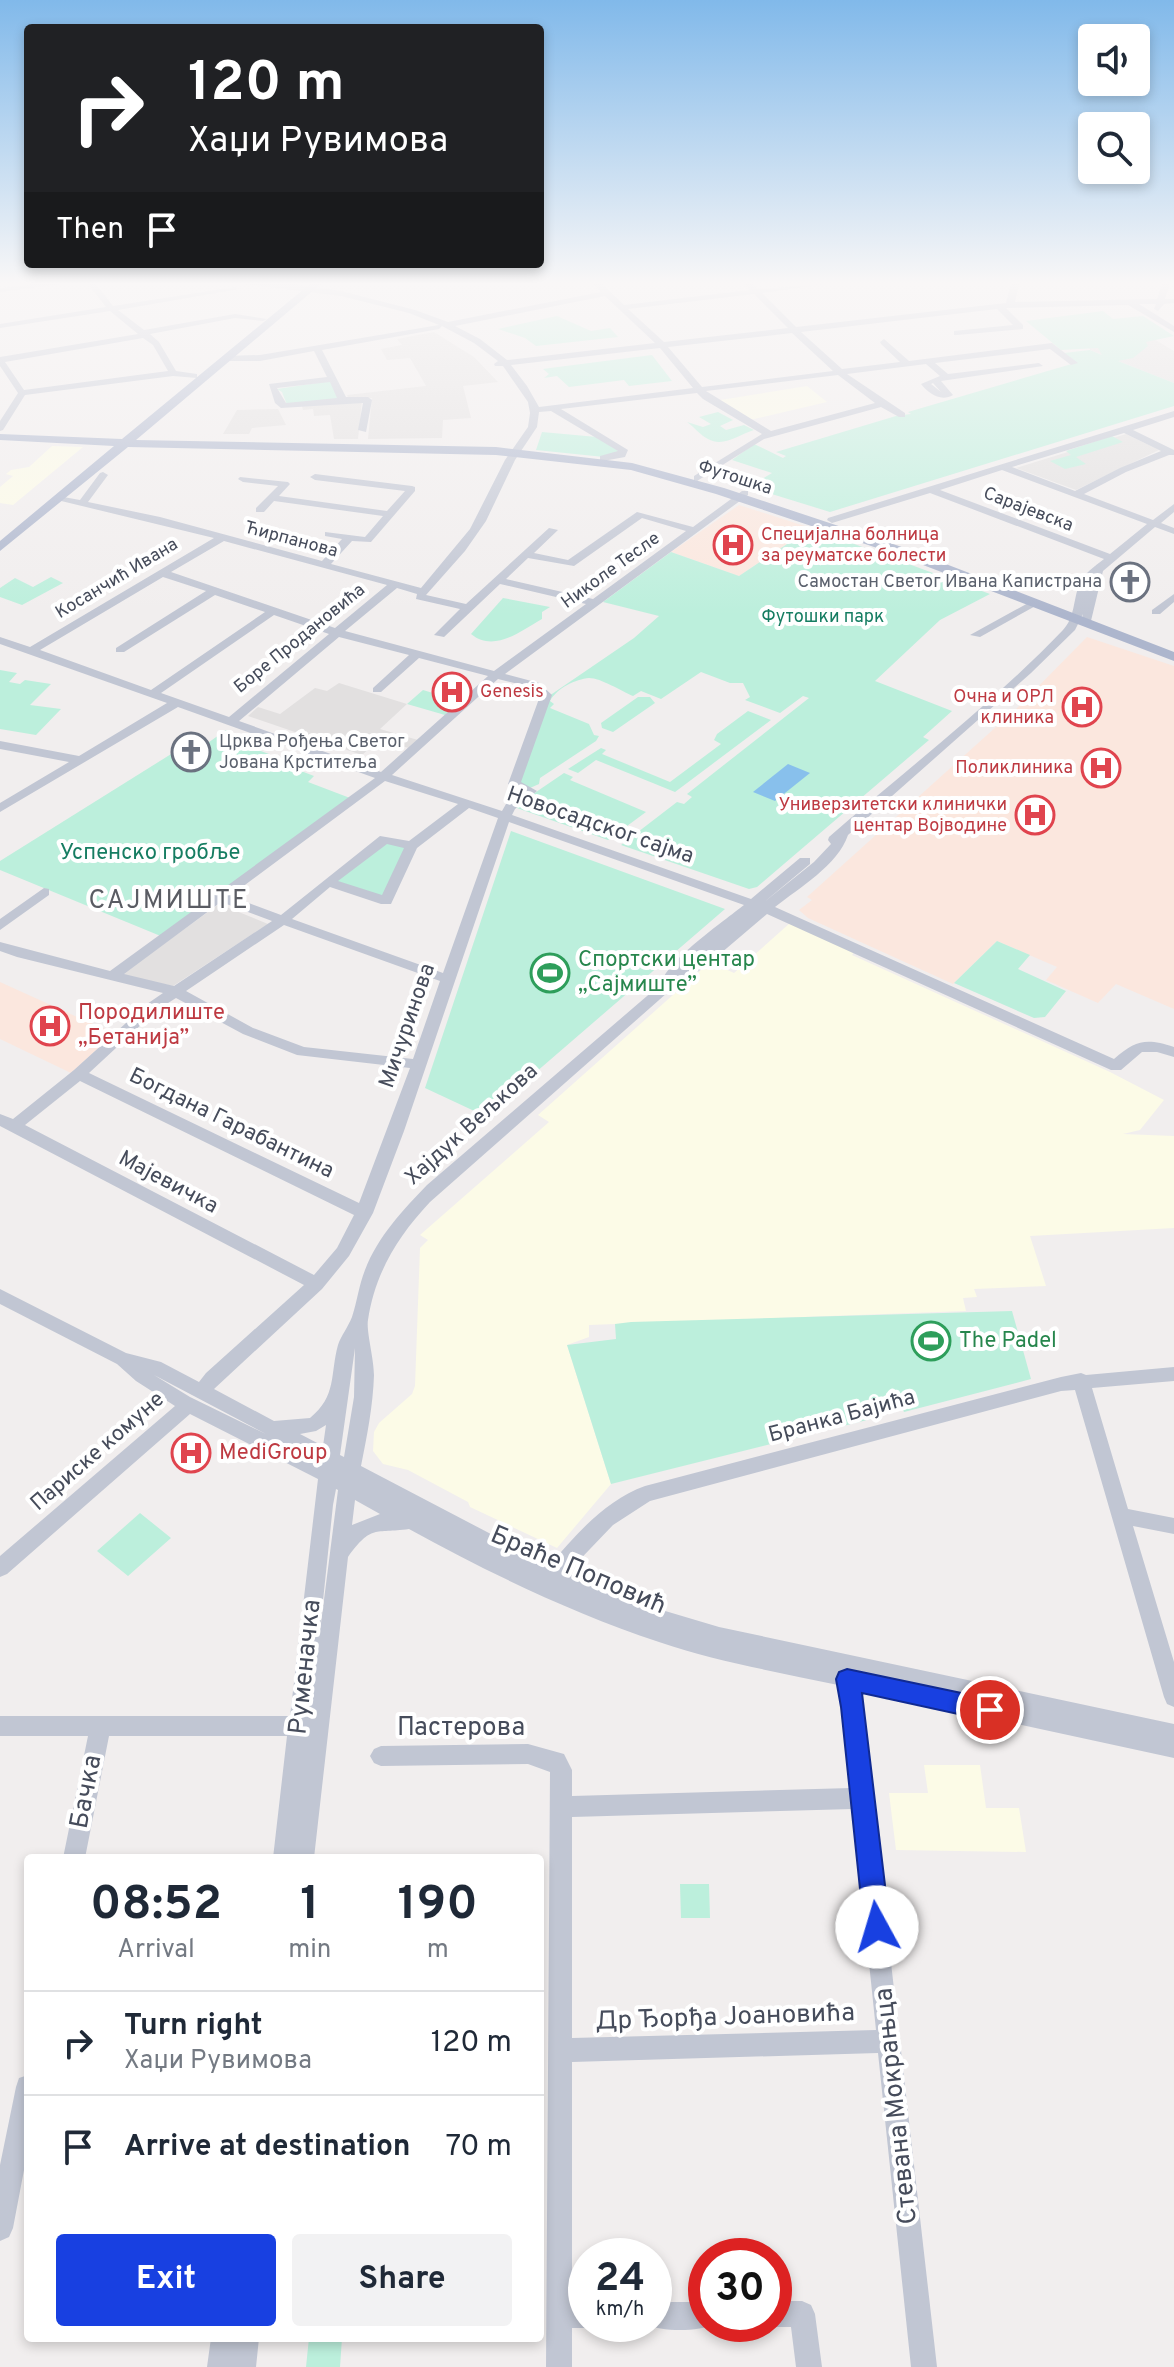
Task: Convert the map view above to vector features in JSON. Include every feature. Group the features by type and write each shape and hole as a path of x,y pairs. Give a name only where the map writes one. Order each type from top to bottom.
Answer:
{"main road":[{"path":"0,547 173,394"},
{"path":"0,535 180,394"},
{"name":"Футошка","path":"2,436 515,450 625,458 697,478 894,549 1034,604 1174,651"},
{"name":"Футошка","path":"515,450 632,467 832,520 900,544 1174,657"}],"street":[{"path":"2,436 21,394"},
{"path":"275,394 284,406 368,400 363,430"},
{"path":"340,394 343,400"},
{"path":"423,592 482,520 526,422 526,406 520,394"},
{"path":"515,450 533,425 535,410 527,394"},
{"path":"535,410 648,394"},
{"path":"706,394 723,409 769,434"},
{"path":"869,394 902,415"},
{"path":"697,478 751,441 881,404"},
{"path":"551,407 623,450 625,458"},
{"path":"832,520 1174,414"},
{"path":"1124,429 1171,452"},
{"path":"1075,495 1123,470 1171,452"},
{"path":"1005,468 1174,531"},
{"path":"82,504 103,475"},
{"path":"315,477 412,489 367,540 329,534"},
{"path":"243,479 285,484 260,510"},
{"name":"Сарајевска","path":"932,490 1113,559"},
{"name":"Николе Тесле","path":"112,976 386,775 498,675 742,495"},
{"path":"272,498 390,514"},
{"name":"Ћирпанова","path":"58,499 156,519 395,584 423,592 420,597 468,608"},
{"path":"1081,620 1098,572 1174,507"},
{"path":"527,555 570,564 641,514 693,530"},
{"path":"440,635 553,530"},
{"path":"323,566 350,537"},
{"name":"Косанчић Ивана","path":"31,651 221,538"},
{"path":"162,573 338,633 498,675"},
{"path":"497,580 595,603"},
{"name":"Боре Продановића","path":"231,721 395,584"},
{"path":"120,650 214,591"},
{"path":"1156,612 1174,597"},
{"path":"976,635 1034,604"},
{"path":"154,693 273,611"},
{"name":"Хајдук Вељкова","path":"330,1467 347,1344 360,1327 374,1269 392,1236 411,1212 459,1166 662,990 671,974 828,854 842,836 1027,671 1048,660 1079,634 1081,620"},
{"name":"Новосадског сајма","path":"0,640 759,905"},
{"path":"377,690 417,654"},
{"name":"Мичуринова","path":"196,1398 212,1378 316,1284 343,1252 365,1213 505,816 510,807 531,791 514,784 546,695 535,685 498,675"},
{"path":"0,808 182,704"},
{"path":"0,745 80,760"},
{"path":"330,882 386,901 411,846 468,803"},
{"path":"7,1122 79,1074 127,1028 175,991 280,922 385,839 411,846"},
{"path":"0,926 44,892"},
{"path":"219,897 280,922 447,979"},
{"path":"759,905 1119,1065 1138,1047 1158,1047 1174,1052"},
{"path":"0,946 175,991 278,1045 325,1055 418,1064"},
{"name":"Богдана Гарабантина","path":"79,1074 365,1213"},
{"name":"Мајевичка","path":"7,1122 316,1284"},
{"path":"0,1296 122,1359 155,1367 196,1398 350,1478"},
{"name":"Хајдук Вељкова","path":"350,1478 365,1353 360,1327"},
{"name":"Бранка Бајића","path":"553,1576 593,1530 626,1503 645,1494 1081,1380 1174,1374"},
{"path":"1081,1380 1174,1697"},
{"path":"196,1398 266,1423 299,1428 314,1425 324,1417 343,1382"},
{"name":"Париске комуне","path":"0,1568 196,1398"},
{"path":"266,1423 330,1467"},
{"name":"Руменачка","path":"284,1854 330,1467"},
{"name":"Браће Поповић","path":"350,1478 413,1523 502,1570 610,1617 661,1636 846,1672"},
{"name":"Браће Поповић","path":"350,1478 615,1605 665,1623 846,1672"},
{"name":"Руменачка","path":"303,1854 350,1478"},
{"path":"1120,1515 1174,1526"},
{"path":"341,1552 354,1532 368,1523 386,1520 413,1523"},
{"path":"846,1672 1174,1734"},
{"path":"846,1672 1174,1748"},
{"name":"Стевана Мокрањца","path":"846,1672 890,2041 924,2367"},
{"path":"0,1726 300,1726"},
{"name":"Бачка","path":"75,1854 100,1726"},
{"name":"Пастерова","path":"381,1756 528,1754 556,1761 561,1770 559,2367"},
{"path":"562,1807 862,1798"},
{"name":"Др Ђорђа Јоановића","path":"561,2050 890,2041"},
{"path":"0,2228 24,2107"},
{"path":"792,2314 802,2314 809,2367"},
{"path":"559,2315 568,2315"},
{"path":"220,2367 223,2342"},
{"path":"243,2367 246,2342"}],"shaded area":[{"path":"465,394 471,418 443,420 442,438 368,439 372,398 348,398 347,395"},
{"path":"755,394 818,394 827,402 750,420 714,401"},
{"path":"362,401 358,439 334,439 330,415 314,416 313,409 303,410 302,406"},
{"path":"278,409 286,425 252,428 249,434 223,434 237,410"},
{"path":"1126,434 1159,450 1076,490 1016,468"},
{"path":"52,446 83,447 13,505 0,503 0,487 13,476 6,474 29,467"},
{"name":"Специјална болница за реуматске болести","path":"739,505 811,528 739,576 671,552"},
{"name":"Универзитетски клинички центар Војводине","path":"1087,637 1174,666 1174,1009 1116,984 1098,1003 1046,980 1057,967 997,941 953,984 808,918 799,910 812,900 807,897 1016,709"},
{"path":"339,683 407,704 380,729 418,740 409,748 379,740 362,755 248,716 258,707 280,714 315,688 327,691"},
{"path":"219,904 268,924 173,986 121,975"},
{"path":"790,923 855,951 852,955 1110,1072 1164,1100 1140,1130 1123,1134 1174,1136 1174,1228 1030,1236 1046,1286 974,1289 977,1297 963,1298 966,1311 589,1325 589,1337 567,1345 611,1484 557,1548 470,1507 468,1502 408,1470 383,1464 373,1451 374,1432 379,1423 412,1394 415,1386 420,1248 428,1240 420,1235 549,1122 538,1115 710,962 734,973"},
{"name":"Породилиште „Бетанија”","path":"0,982 115,1033 71,1073 0,1039"},
{"path":"924,1765 980,1765 986,1808 1019,1808 1026,1852 896,1850 889,1793 928,1793"}],"green space":[{"path":"283,394 337,394 340,399 287,405"},
{"path":"968,394 1174,394 1174,406 830,512 749,487 772,473 732,460 754,444 783,458 786,456 776,452 911,414 908,412"},
{"path":"718,412 733,420 720,426 726,430 744,425 754,430 720,442 703,436 687,422 703,427 711,424 699,417"},
{"path":"542,432 597,437 620,452 604,457 536,450"},
{"path":"1112,436 1123,442 1076,457 1086,464 1065,469 1050,461 1071,455 1066,451"},
{"name":"Футошки парк","path":"811,528 990,594 940,620 875,681 952,711 923,737 929,740 757,887 749,889 621,845 677,802 684,804 692,797 687,794 809,698 803,696 780,713 745,700 750,697 743,683 730,683 701,672 661,699 641,691 633,696 594,679 578,680 557,692 550,701 554,704 550,708 589,724 594,735 599,736 540,778 539,784 530,788 518,782 549,696 634,638 659,616 603,602 671,552 739,576"},
{"path":"51,577 63,583 22,605 0,597 0,588 15,578 33,587"},
{"path":"503,598 550,607 542,612 542,619 507,638 489,641 471,634"},
{"path":"0,670 17,673 9,682 20,684 25,680 51,684 30,705 61,709 36,735 0,729"},
{"path":"423,690 459,701 445,715 407,704"},
{"path":"638,697 650,697 655,703 613,732 602,728 601,723"},
{"path":"748,711 771,720 675,792 596,760 578,773 568,769 601,748 606,750 602,754 670,782 721,744 714,740 717,734"},
{"name":"Успенско гробље","path":"226,730 231,732 220,740 227,743 230,740 269,754 265,757 314,776 308,782 350,798 163,937 0,870 0,861 192,741 205,745"},
{"path":"564,773 573,777 570,780 646,812 608,840 514,807"},
{"name":"Спортски центар „Сајмиште”","path":"511,831 725,909 485,1116 425,1088"},
{"path":"385,839 408,845 385,897 328,882"},
{"path":"997,941 1030,955 1018,969 1066,991 1045,1017 1034,1018 954,983"},
{"path":"1012,1311 1031,1379 904,1412 896,1394 867,1400 875,1418 611,1484 567,1345 616,1339 615,1324 631,1322"},
{"path":"140,1513 171,1538 128,1576 97,1551"},
{"path":"680,1884 709,1884 710,1918 681,1918"},
{"path":"309,2342 342,2342 340,2367 306,2367"}],"water":[{"path":"788,764 810,773 775,801 753,792"}],"place":[{"name":"Специјална болница за реуматске болести","path":"733,545"},
{"name":"Самостан Светог Ивана Капистрана","path":"1130,582"},
{"name":"Genesis","path":"452,692"},
{"name":"Очна и ОРЛ клиника","path":"1082,707"},
{"name":"Црква Рођења Светог Јована Крститеља","path":"191,752"},
{"name":"Поликлиника","path":"1101,768"},
{"name":"Универзитетски клинички центар Војводине","path":"1035,815"},
{"name":"Спортски центар „Сајмиште”","path":"550,973"},
{"name":"Породилиште „Бетанија”","path":"50,1026"},
{"name":"The Padel","path":"931,1341"},
{"name":"MediGroup","path":"191,1453"}],"district":[{"name":"САЈМИШТЕ","path":"169,901"}],"route":[{"path":"877,1927 853,1707 847,1679 990,1710"}]}
